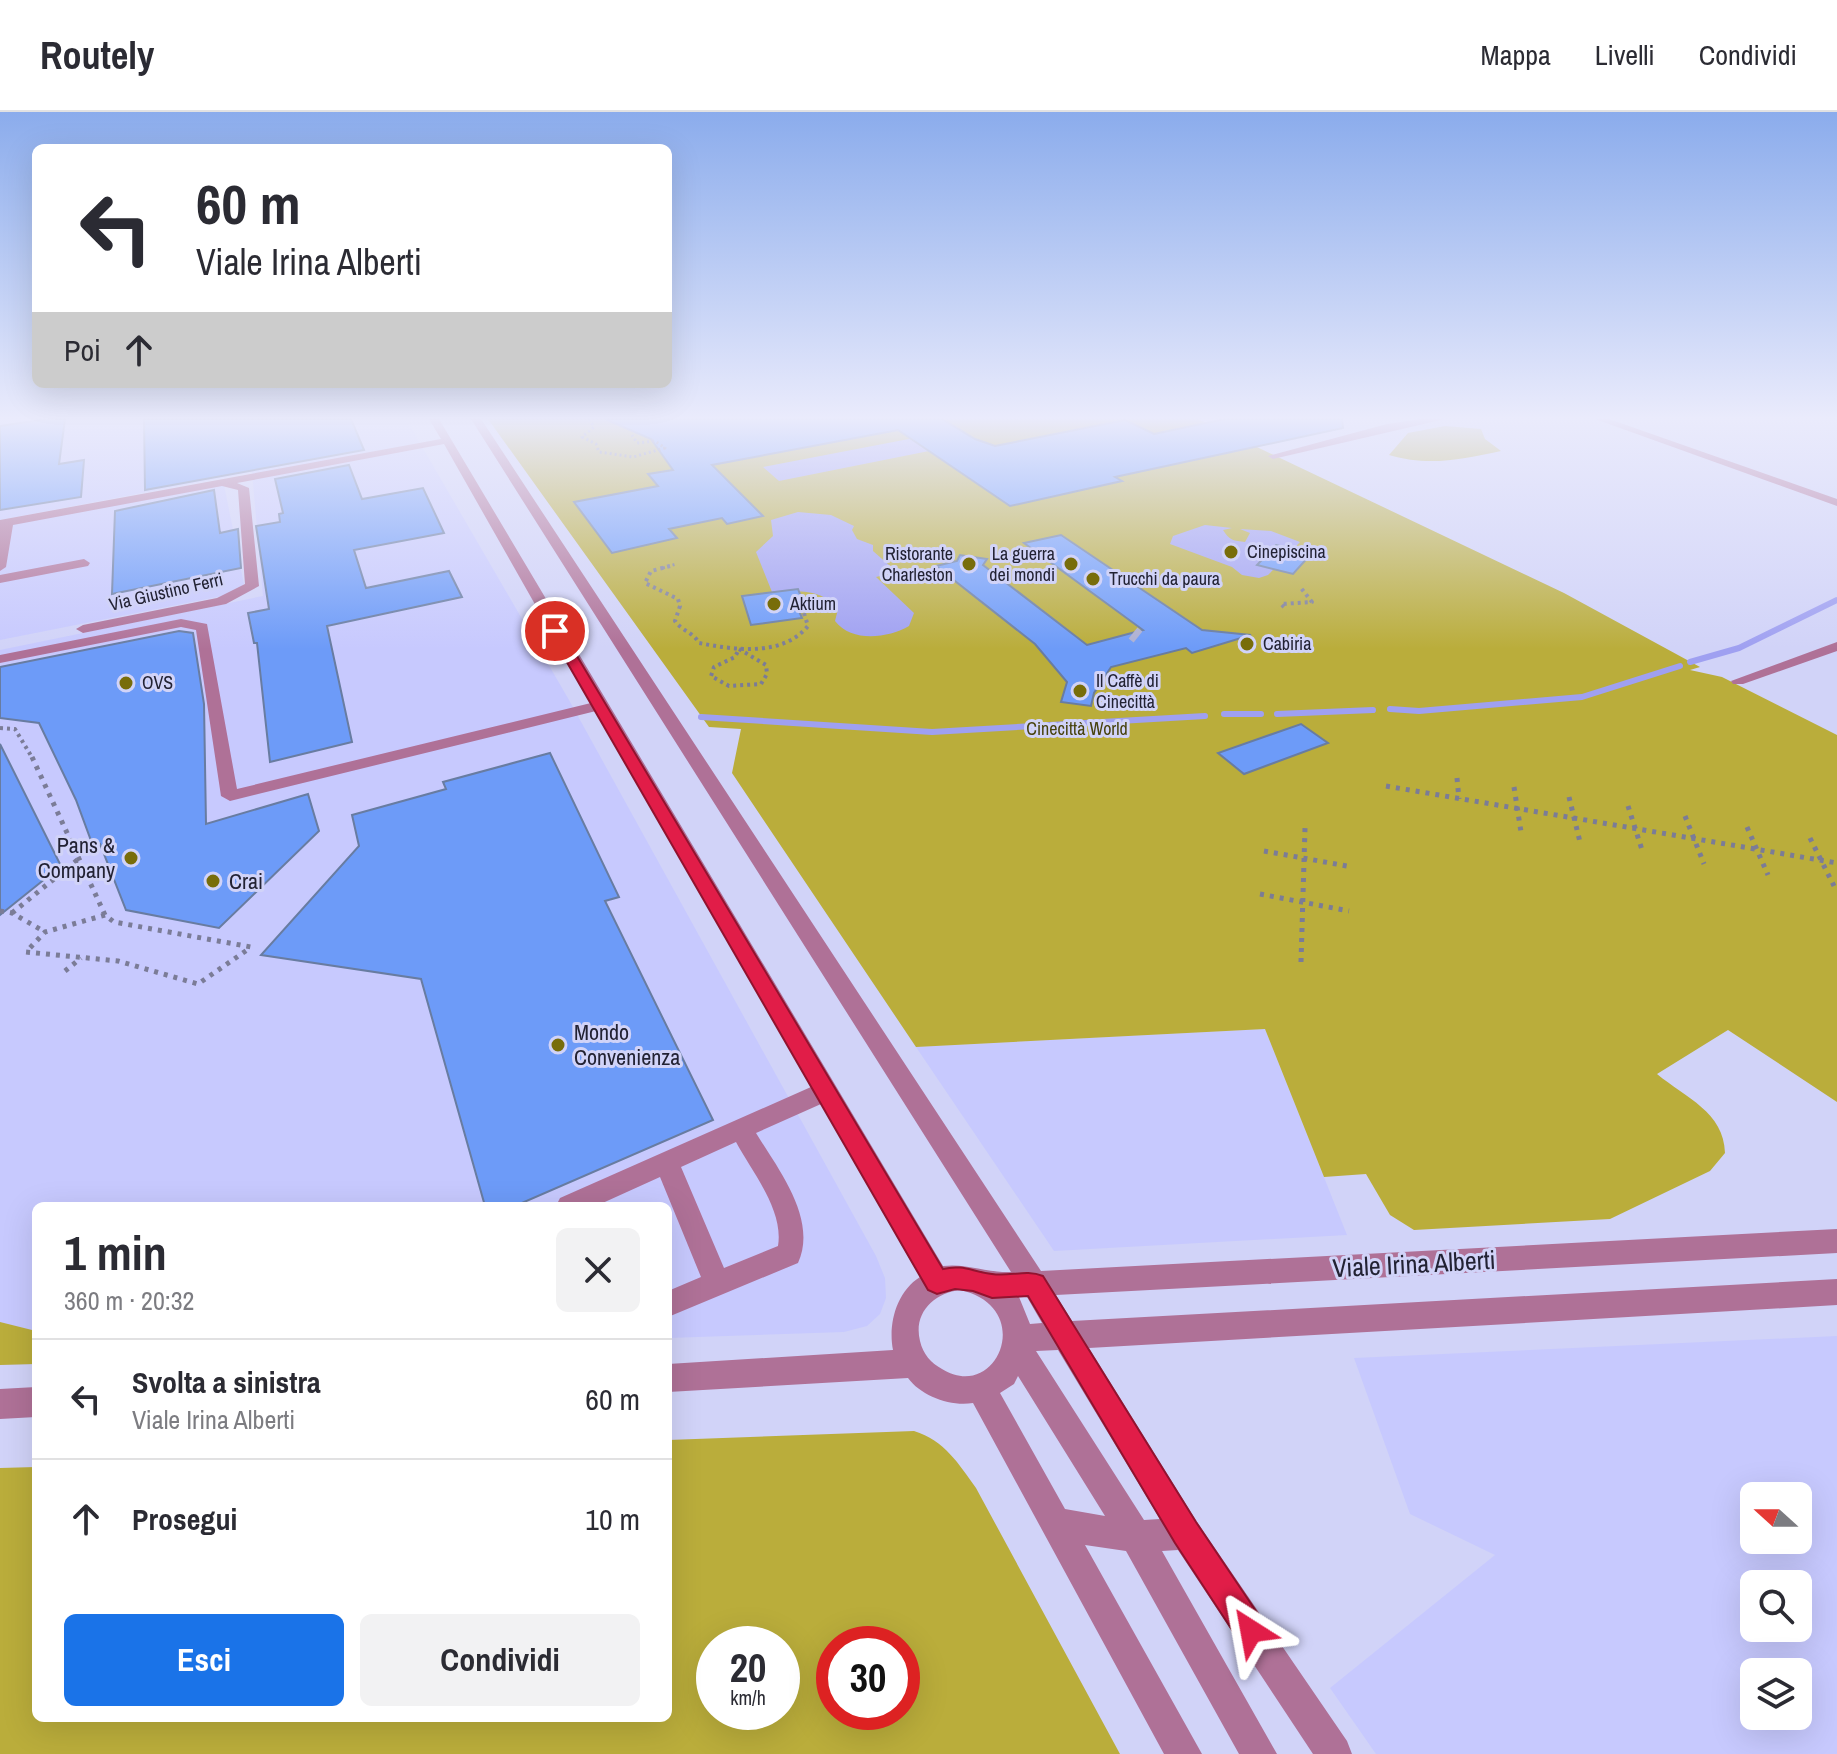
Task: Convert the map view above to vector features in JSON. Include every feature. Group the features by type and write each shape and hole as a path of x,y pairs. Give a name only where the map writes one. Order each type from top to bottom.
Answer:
{"street":[{"path":"0,567 4,523 143,496"},
{"name":"Via Giustino Ferri","path":"0,645 221,601 252,586 244,496"},
{"path":"478,496 937,1282"},
{"path":"525,496 1068,1337 1186,1533 1334,1754"},
{"path":"1816,496 1837,503"},
{"path":"0,579 84,563"},
{"path":"0,659 181,623 202,627 230,796 600,705"},
{"path":"1738,681 1837,646"},
{"path":"583,1202 666,1161 826,1091"},
{"path":"672,1302 789,1254 795,1243 787,1213 740,1128"},
{"path":"666,1161 718,1285"},
{"name":"Viale Irina Alberti","path":"992,1286 1837,1241"},
{"path":"1019,1344 1005,1374 981,1389 969,1391 943,1387 931,1382 913,1363 906,1345 905,1325 910,1308 922,1292 937,1282 955,1278 974,1279 992,1286 1012,1308 1019,1344 1136,1537 1259,1754"},
{"path":"1019,1344 1068,1337 1837,1292"},
{"path":"672,1378 913,1363"},
{"path":"981,1389 1184,1754"},
{"path":"0,1404 32,1402"},
{"path":"1057,1524 1136,1537 1186,1533"}],"path":[{"path":"676,564 651,571 645,583 678,599 680,606 675,621 680,628 695,635 699,643 739,649 777,645 798,637 808,626 803,610"},
{"path":"1284,607 1281,604 1312,602 1301,588"},
{"path":"739,649 766,665 767,674 761,684 729,686 711,676 714,667 735,657 739,649"},
{"path":"0,728 15,729 22,737 81,857 105,915 114,922 251,947 198,984 118,961 26,952 45,932 105,915"},
{"path":"1457,778 1459,799"},
{"path":"1386,786 1837,863"},
{"path":"1514,787 1521,832"},
{"path":"1569,797 1580,842"},
{"path":"1628,806 1643,853"},
{"path":"1685,816 1704,864"},
{"path":"1747,827 1768,875"},
{"path":"1301,962 1305,828"},
{"path":"1810,838 1834,886"},
{"path":"1264,851 1347,866"},
{"path":"12,913 81,857"},
{"path":"1260,894 1349,911"},
{"path":"0,911 12,913 45,932"},
{"path":"65,971 81,957"}],"shaded area":[{"path":"0,496 128,496 0,520"},
{"path":"166,496 226,496 244,584 227,595 0,640 0,526"},
{"path":"254,496 450,496 569,700 876,1256 885,1278 886,1298 880,1314 867,1326 844,1332 672,1338 672,1202 32,1202 32,1364 0,1365 0,650 263,596"},
{"path":"798,512 831,515 854,526 852,530 857,539 873,545 873,551 897,572 876,577 914,613 909,626 881,635 851,633 835,621 838,609 825,598 799,591 772,592 756,552 773,536 771,520"},
{"name":"Cinepiscina","path":"1205,525 1232,528 1223,530 1238,541 1245,542 1250,533 1240,529 1271,531 1300,542 1268,575 1259,578 1242,575 1232,567 1170,544 1173,536"},
{"path":"1265,1029 1347,1235 1054,1251 916,1047"},
{"path":"1837,1336 1837,1754 1376,1754 1330,1688 1495,1555 1410,1514 1354,1358"}],"green space":[{"name":"Cinecittà World","path":"543,496 1359,496 1564,593 1700,667 1690,670 1722,677 1837,735 1837,1102 1728,1030 1657,1074 1702,1107 1718,1127 1725,1153 1710,1171 1610,1219 1414,1230 1390,1215 1366,1174 1324,1177 1265,1029 916,1047 732,773 741,729 709,727"},
{"path":"0,1322 32,1330 32,1364 0,1365"},
{"path":"914,1431 925,1435 950,1454 976,1488 1120,1754 0,1754 0,1468 32,1467 32,1722 672,1722 672,1440"}],"building":[{"path":"0,496 81,496 81,497 0,510"},
{"path":"187,496 215,496 220,533 238,529 241,568 112,594 115,511"},
{"path":"279,496 361,496 362,499 427,496 444,533 354,550 366,588 449,571 462,597 327,626 352,742 270,762 257,643 254,643 248,613 269,609 256,526 280,522 279,514 283,513"},
{"path":"607,496 743,496 763,516 727,524 722,518 669,529 677,538 612,553 574,502"},
{"path":"995,496 1056,496 1010,506"},
{"path":"1061,535 1202,630 1251,635 1192,653 1186,648 1111,667 1094,693 1091,706 1061,702 1067,682 1035,644 936,566 957,561 960,555 987,559 983,565 1087,645 1143,630 1024,543"},
{"path":"1276,545 1311,554 1293,574 1257,565"},
{"name":"Aktium","path":"798,589 806,610 799,611 802,618 751,625 742,596"},
{"path":"179,631 193,633 204,704 206,824 308,794 319,831 219,928 126,910 100,844 93,846 76,800 39,723 0,718 0,667"},
{"path":"1301,724 1328,743 1244,774 1218,753"},
{"path":"0,744 61,866 0,915"},
{"path":"550,753 619,897 605,901 713,1120 524,1202 484,1202 421,979 261,955 359,846 352,815 446,789 443,782"}],"waterway":[{"path":"1690,662 1739,648 1837,600"},
{"path":"1390,709 1419,711 1582,697 1680,666"},
{"path":"1277,714 1373,710"},
{"path":"1224,714 1261,714"},
{"path":"701,717 932,732 1205,716"}],"tunnel":[{"path":"1133,633 1138,637"}],"place":[{"name":"Cinepiscina","path":"1231,552"},
{"name":"Ristorante Charleston","path":"969,564"},
{"name":"La guerra dei mondi","path":"1071,564"},
{"name":"Trucchi da paura","path":"1093,579"},
{"name":"Aktium","path":"774,604"},
{"name":"Cabiria","path":"1247,644"},
{"name":"OVS","path":"126,683"},
{"name":"Il Caffè di Cinecittà","path":"1080,691"},
{"name":"Pans & Company","path":"131,858"},
{"name":"Crai","path":"213,881"},
{"name":"Mondo Convenienza","path":"558,1045"}],"route":[{"path":"555,631 677,834 937,1282 955,1278 974,1279 992,1286 1034,1284 1186,1533 1251,1631"}]}
